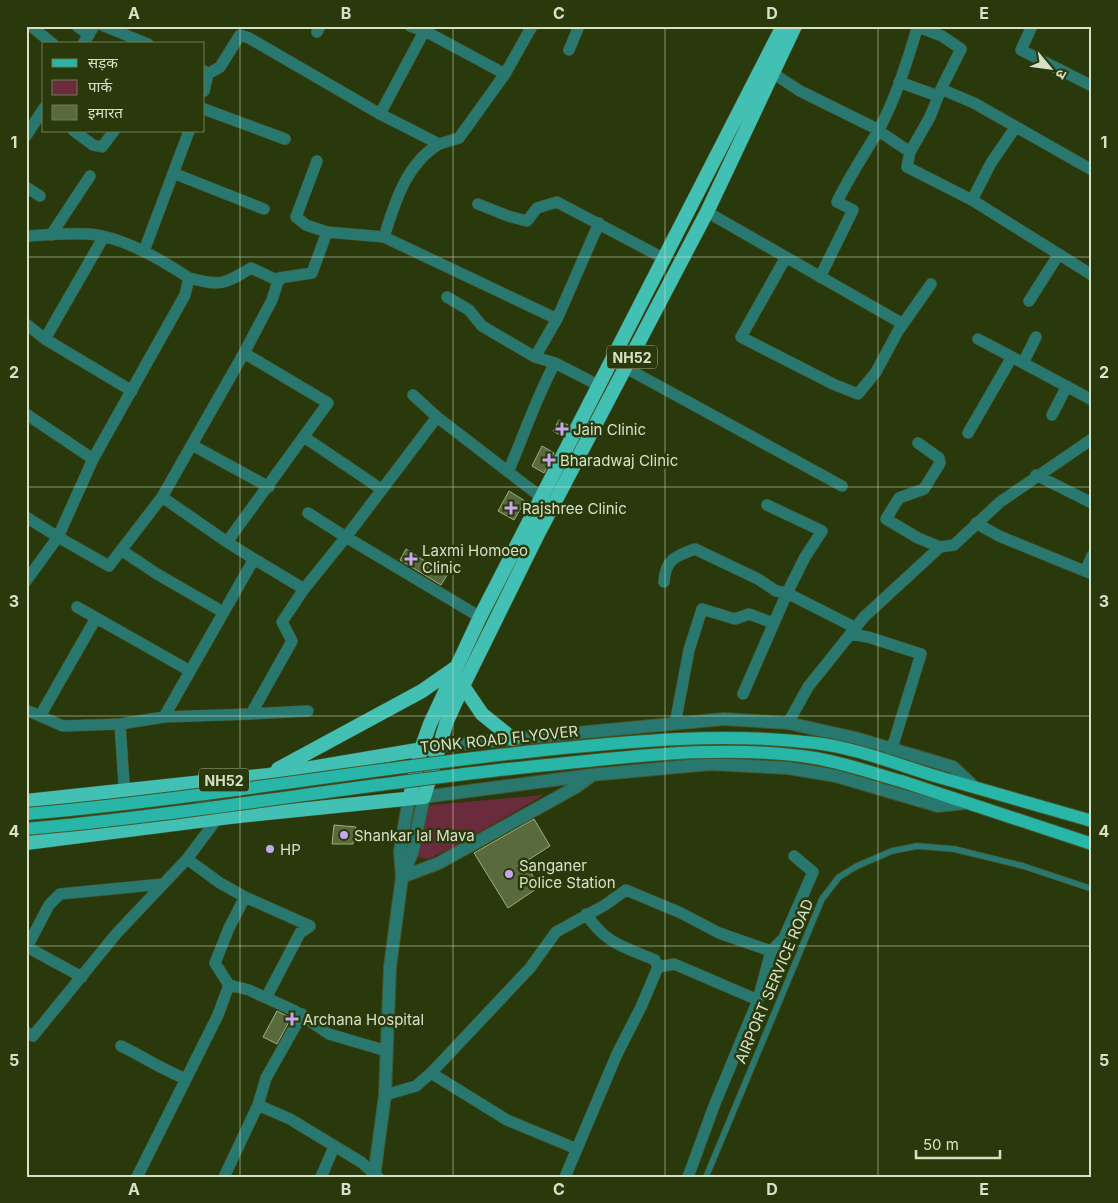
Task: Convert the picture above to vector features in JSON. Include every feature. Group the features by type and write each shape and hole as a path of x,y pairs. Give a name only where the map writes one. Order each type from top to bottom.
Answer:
{"highway":[{"name":"NH52","path":"409,798 421,749 456,667 480,617 783,26"},
{"name":"NH52","path":"424,797 447,721 463,686 538,534 707,212 771,72 795,26"},
{"path":"269,774 422,691 456,667"},
{"path":"463,686 482,714 513,738"},
{"name":"NH52","path":"26,800 121,792 269,774 440,746"},
{"path":"26,843 217,819 424,797"}],"main road":[{"name":"TONK ROAD FLYOVER","path":"26,814 170,799 476,757 682,738 727,737 818,743 972,785 1092,821"},
{"name":"TONK ROAD FLYOVER","path":"26,829 208,809 477,772 683,753 727,752 816,758 901,781 1092,844"}],"street":[{"path":"31,26 51,42"},
{"path":"77,26 89,35"},
{"path":"104,26 143,42"},
{"path":"410,26 426,29 505,74"},
{"path":"384,237 406,179 425,153 438,144 459,138 505,74 532,26"},
{"path":"569,50 579,26"},
{"path":"1032,26 1021,50 1092,86"},
{"path":"820,277 853,210 837,202 856,164 878,130 899,82 918,27 942,36 961,49 930,117 910,152 907,167 972,200 1092,275"},
{"path":"380,114 426,29"},
{"path":"206,73 220,67 243,31 276,54 380,114 438,144"},
{"path":"771,72 800,91 878,130 910,152"},
{"path":"899,82 974,103 1092,170"},
{"path":"205,109 285,139"},
{"path":"26,136 30,119 42,111"},
{"path":"972,200 991,163 1016,128"},
{"path":"75,132 97,147 102,147 113,132"},
{"path":"144,251 189,132"},
{"path":"317,161 296,217 306,224 327,232 384,237 557,319"},
{"path":"173,172 264,209"},
{"path":"51,235 90,176"},
{"path":"26,187 40,196"},
{"path":"478,204 508,216 527,221 537,208 557,202 665,259"},
{"path":"707,212 903,324"},
{"path":"535,357 557,319 599,223"},
{"path":"26,517 109,566 162,497 244,353 272,300 280,278 312,274 327,232"},
{"path":"26,236 89,234 144,251 164,261 189,278 216,284 227,283 251,268 279,281"},
{"path":"45,339 103,238"},
{"path":"1029,301 1059,254"},
{"path":"786,257 741,337 816,376 858,394 876,372 903,324 931,284"},
{"path":"26,582 58,537 94,459 185,295 189,278"},
{"path":"447,297 469,310 482,326 535,357 555,363 600,386"},
{"path":"26,324 45,339 132,390"},
{"path":"1023,362 1036,337"},
{"path":"978,339 1092,400"},
{"path":"227,542 269,487 328,403 244,353"},
{"path":"968,433 1012,357"},
{"path":"508,472 529,422 537,395 555,363"},
{"path":"626,368 842,486"},
{"path":"1052,415 1067,386"},
{"path":"413,395 437,417 541,497"},
{"path":"26,414 94,459"},
{"path":"251,714 292,641 282,622 304,589 437,417"},
{"path":"304,437 381,489"},
{"path":"918,443 939,458 940,463 924,488 900,498 886,519 918,538 940,547 954,545 976,523 1036,475 1092,439"},
{"path":"192,445 269,487"},
{"path":"1036,475 1092,503"},
{"path":"162,497 227,542 304,589"},
{"path":"743,694 787,593 805,557 822,531 767,505"},
{"path":"308,513 480,617"},
{"path":"976,523 999,536 1089,572 1092,556"},
{"path":"788,723 808,688 853,631 940,547"},
{"path":"664,582 664,571 674,556 694,549 758,579 776,591 787,593 853,631 922,654 893,745"},
{"path":"122,550 157,574 223,612"},
{"path":"164,717 254,559"},
{"path":"76,607 190,671"},
{"path":"675,724 689,650 702,609 735,619 749,614 773,623"},
{"path":"40,716 96,618"},
{"path":"26,710 63,726 120,724 164,717 308,711"},
{"path":"440,746 724,718 788,723 855,738 953,767 972,785"},
{"path":"120,724 124,784 121,792"},
{"path":"402,877 412,853 424,797 591,775 710,764 755,765 836,776 938,806 965,803"},
{"path":"402,877 439,863 576,787 591,775"},
{"path":"26,1032 33,1036 116,934 187,859 217,819 190,784"},
{"path":"375,1176 385,1095 390,967 402,877 400,851 409,798"},
{"path":"688,1177 714,1106 758,1000 771,952 784,938 812,872 794,856"},
{"path":"187,859 245,897 310,926 300,933 266,998"},
{"path":"82,977 27,948 49,905 60,894 163,884"},
{"path":"385,1095 416,1086 431,1073 530,968 556,932 626,890 682,913 719,933 771,952"},
{"path":"245,897 229,928 215,963 230,985 249,990 302,1014 329,1034 387,1051"},
{"path":"566,1177 617,1054 641,1007 658,967 655,960 614,943 597,931 586,914"},
{"path":"658,967 674,964 758,1000"},
{"path":"137,1177 218,1014 230,985"},
{"path":"224,1177 258,1105 266,1078 302,1014"},
{"path":"121,1046 142,1056 163,1070 186,1079"},
{"path":"431,1073 507,1120 577,1149"},
{"path":"258,1105 290,1119 361,1162 375,1176"},
{"path":"321,1177 334,1147"}],"lane":[{"name":"AIRPORT SERVICE ROAD","path":"706,1177 822,899 839,877 874,857 918,846 954,849 1023,866 1092,889"}],"green space":[{"path":"544,795 452,848 428,859 416,857 424,810 431,805"}],"building":[{"path":"559,420 568,425 563,437 553,431"},
{"path":"542,446 554,453 544,473 532,466"},
{"path":"509,491 525,501 514,520 498,511"},
{"path":"406,549 447,575 441,585 400,560"},
{"name":"Sanganer Police Station","path":"534,819 550,846 525,862 539,887 508,908 474,853"},
{"name":"Shankar lal Mava","path":"334,825 356,827 353,844 332,844"},
{"path":"277,1011 291,1018 277,1044 263,1037"}],"place":[{"name":"Jain Clinic","path":"562,429"},
{"name":"Bharadwaj Clinic","path":"549,460"},
{"name":"Rajshree Clinic","path":"511,508"},
{"name":"Laxmi Homoeo Clinic","path":"411,559"},
{"name":"Shankar lal Mava","path":"344,835"},
{"name":"HP","path":"270,849"},
{"name":"Sanganer Police Station","path":"509,874"},
{"name":"Archana Hospital","path":"292,1019"}]}
